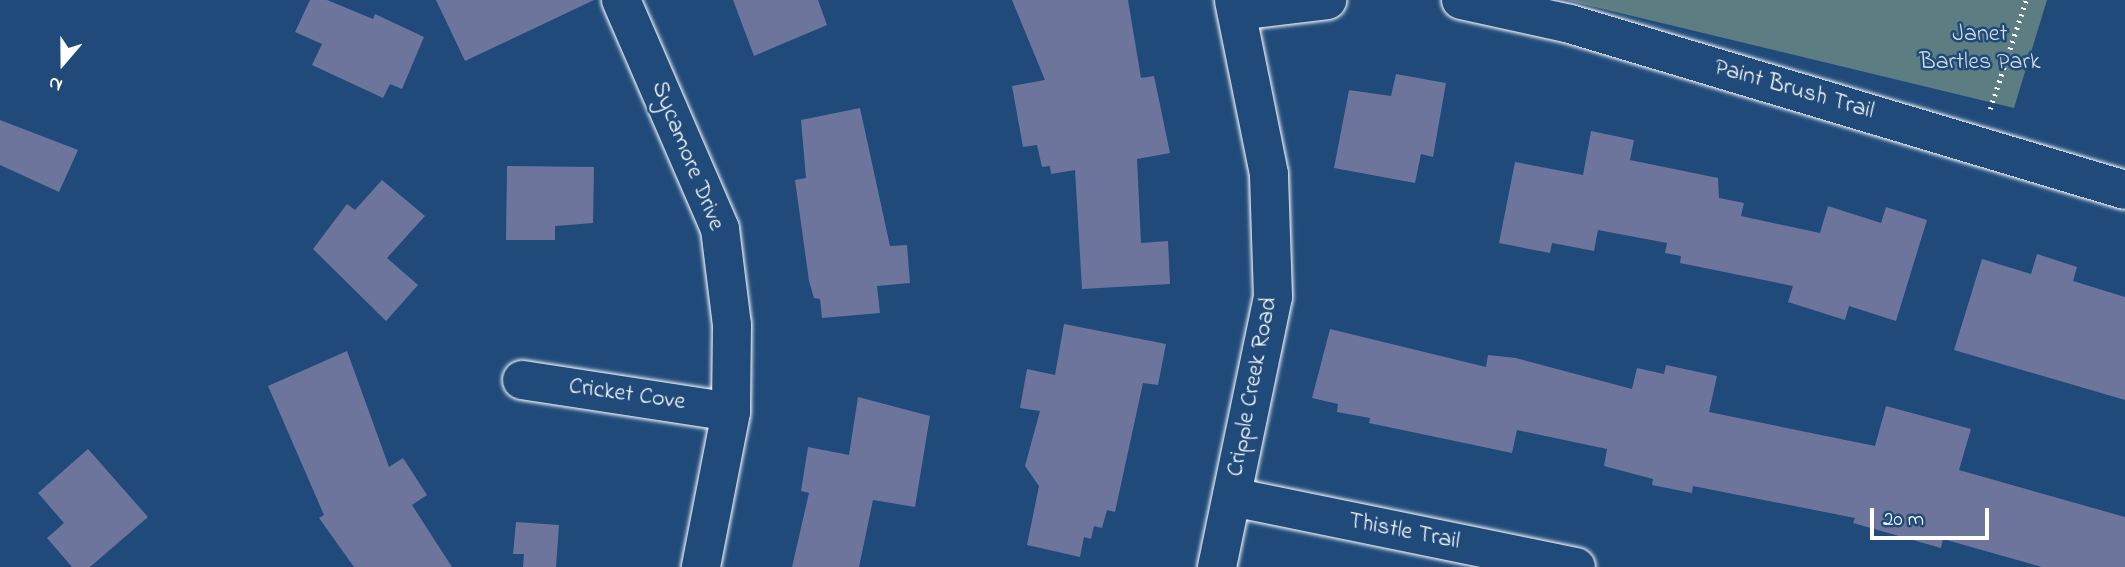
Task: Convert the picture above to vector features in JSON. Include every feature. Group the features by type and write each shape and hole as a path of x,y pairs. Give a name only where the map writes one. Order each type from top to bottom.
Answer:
{"street":[{"name":"Sycamore Drive","path":"621,0 720,229 732,325 731,412 701,567"},
{"path":"1236,6 1327,0"},
{"name":"Paint Brush Trail","path":"1461,0 1570,24 2125,190"},
{"name":"Cripple Creek Road","path":"1217,567 1273,297 1269,174 1236,6"},
{"name":"Cricket Cove","path":"522,380 731,412"},
{"name":"Thistle Trail","path":"1232,497 1576,567"}],"path":[{"path":"1978,145 2026,0"}],"green space":[{"name":"Janet Bartles Park","path":"1566,0 2047,0 2014,108"}],"building":[{"path":"310,0 327,0 373,19 375,14 424,37 402,89 390,84 383,98 312,65 322,44 295,32"},
{"path":"436,0 594,0 465,61"},
{"path":"733,0 818,0 827,25 754,56"},
{"path":"1012,0 1128,0 1141,78 1154,76 1170,153 1137,159 1141,243 1168,241 1170,284 1082,289 1075,170 1051,174 1050,166 1042,167 1037,145 1023,147 1012,86 1045,80"},
{"path":"1396,74 1446,83 1433,157 1421,154 1415,183 1334,168 1349,90 1391,96"},
{"path":"860,108 890,246 907,245 910,283 877,286 880,313 822,318 820,299 814,298 809,281 795,180 806,178 801,120"},
{"path":"0,120 78,150 59,192 0,165"},
{"path":"1591,131 1634,140 1630,160 1718,178 1719,198 1744,203 1741,216 1820,233 1828,206 1881,223 1886,207 1927,220 1896,321 1849,306 1845,320 1788,302 1793,286 1680,263 1681,256 1665,253 1667,243 1598,230 1594,251 1552,243 1550,253 1499,243 1515,162 1583,175"},
{"path":"507,166 594,167 593,223 555,226 555,240 506,240"},
{"path":"382,180 425,216 387,258 418,285 386,321 313,249 347,204 355,210"},
{"path":"2037,254 2077,267 2073,281 2125,297 2125,400 1954,350 1982,259 2031,274"},
{"path":"1064,324 1166,344 1158,385 1143,383 1115,512 1107,510 1102,528 1094,526 1091,539 1084,537 1080,557 1027,545 1039,486 1025,466 1040,411 1020,408 1027,369 1055,375"},
{"path":"1330,329 1486,367 1488,355 1516,358 1632,389 1637,368 1664,374 1666,365 1717,376 1709,412 1875,446 1886,406 1971,429 1959,470 2125,517 2125,567 2042,567 1943,539 1941,548 1853,523 1855,518 1693,486 1692,493 1652,485 1653,479 1604,466 1607,449 1517,430 1512,453 1369,423 1370,418 1337,412 1338,404 1312,398"},
{"path":"347,351 389,467 403,458 427,495 412,505 452,567 354,567 319,518 324,515 268,386"},
{"path":"858,397 930,416 915,507 873,500 859,567 792,567 809,493 801,491 808,447 849,455"},
{"path":"88,449 148,517 90,567 72,567 47,538 64,523 38,493"},
{"path":"516,522 559,525 556,567 523,567 524,554 513,554"}]}
